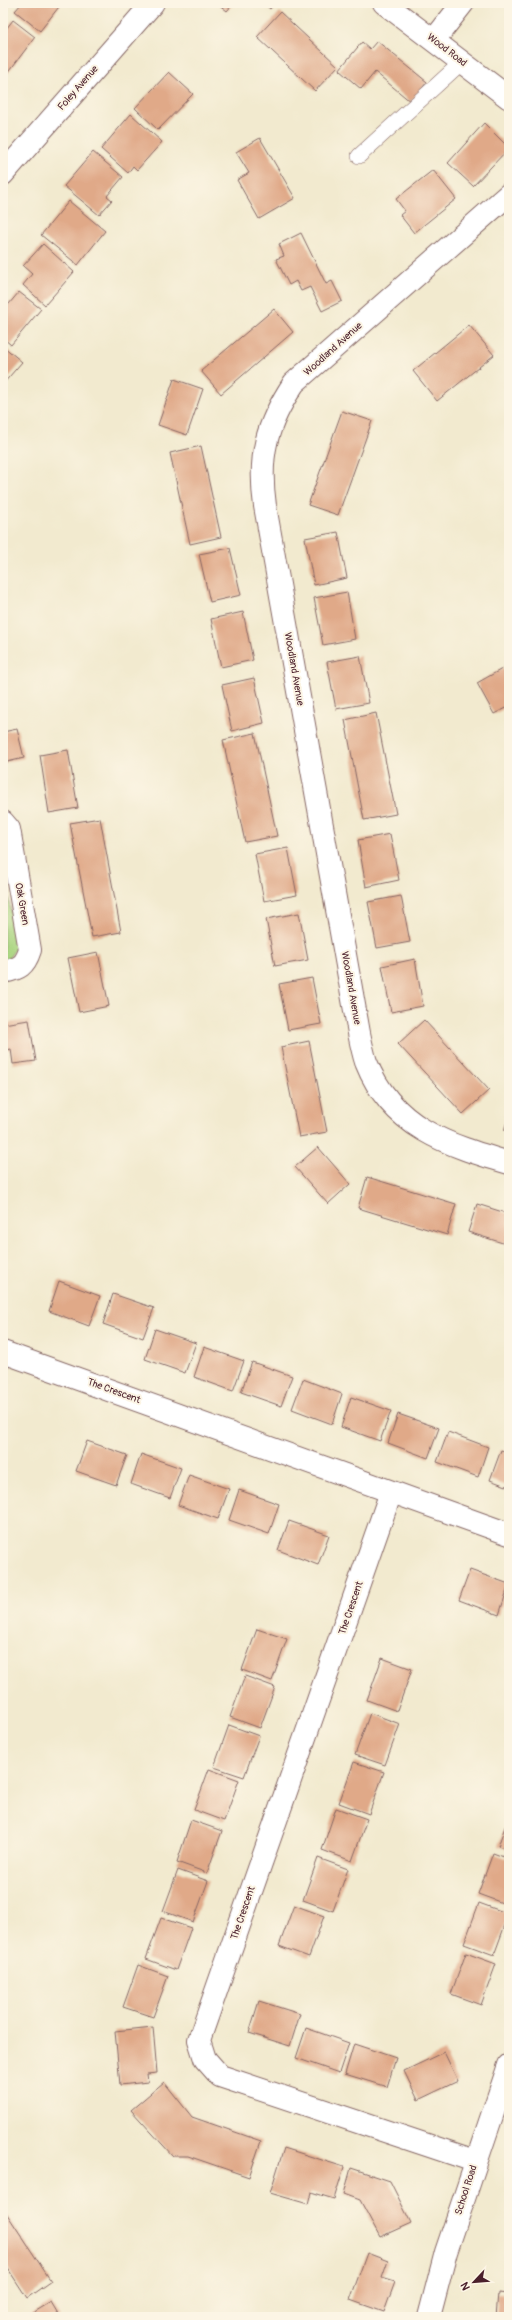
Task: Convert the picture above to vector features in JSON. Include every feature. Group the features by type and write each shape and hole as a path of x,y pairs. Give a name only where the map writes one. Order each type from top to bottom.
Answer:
{"street":[{"name":"Foley Avenue","path":"3,174 153,3"},
{"name":"Wood Road","path":"384,3 509,98"},
{"path":"434,40 463,3"},
{"name":"Woodland Avenue","path":"509,194 294,383 278,408 268,433 262,463 265,506 359,1033 366,1062 383,1093 405,1118 427,1134 448,1144 509,1163"},
{"name":"Oak Green","path":"3,822 9,829 30,950 26,962 17,969 3,972"},
{"name":"The Crescent","path":"10,1354 509,1534"},
{"name":"The Crescent","path":"391,1492 199,2040 205,2059 220,2076 475,2161"},
{"name":"School Road","path":"429,2317 446,2252 475,2161 509,2066"}],"lane":[{"path":"359,156 462,62"}],"green space":[{"path":"3,872 18,945 9,958 3,960"}],"building":[{"path":"22,3 62,3 40,31 15,11"},
{"path":"217,3 234,3 227,11"},
{"path":"263,3 275,3 270,9"},
{"path":"280,12 338,66 315,91 257,37"},
{"path":"13,20 35,37 7,74 3,70 3,33"},
{"path":"377,41 427,82 411,102 375,72 361,89 339,70 362,42 370,49"},
{"path":"169,72 193,94 158,130 135,108"},
{"path":"131,114 162,142 137,170 133,166 128,173 101,149"},
{"path":"484,123 509,148 473,186 448,163"},
{"path":"260,138 295,198 259,219 237,180 249,173 236,152"},
{"path":"93,152 123,177 107,196 112,200 99,215 64,186"},
{"path":"433,170 456,199 414,233 400,215 405,211 396,199"},
{"path":"69,201 105,231 78,265 41,235"},
{"path":"301,233 326,284 332,281 342,301 322,311 310,287 301,291 296,281 289,285 276,259 284,256 279,244"},
{"path":"43,244 74,272 45,305 23,285 32,274 23,266"},
{"path":"19,292 41,309 11,345 3,338 3,311"},
{"path":"274,309 293,332 221,394 201,371"},
{"path":"469,325 494,355 437,401 413,371"},
{"path":"3,346 22,362 3,384"},
{"path":"174,379 203,389 187,435 158,425"},
{"path":"342,411 372,421 338,515 308,505"},
{"path":"201,446 221,537 190,544 170,453"},
{"path":"338,532 347,578 314,585 305,538"},
{"path":"230,548 241,595 210,602 199,554"},
{"path":"347,592 355,639 323,645 314,598"},
{"path":"243,612 253,660 221,667 211,619"},
{"path":"360,656 369,703 336,709 327,662"},
{"path":"509,665 509,706 494,714 477,683"},
{"path":"254,678 264,723 232,731 222,685"},
{"path":"376,713 396,814 364,820 345,720"},
{"path":"17,729 24,758 3,763 3,732"},
{"path":"255,733 277,836 245,842 223,740"},
{"path":"68,750 78,808 49,813 40,755"},
{"path":"100,818 121,932 92,937 70,823"},
{"path":"390,834 399,880 366,887 358,840"},
{"path":"288,848 297,895 264,901 255,854"},
{"path":"401,896 410,942 377,948 368,902"},
{"path":"299,913 308,960 275,966 266,919"},
{"path":"98,952 109,1006 79,1012 68,958"},
{"path":"415,959 423,1006 391,1012 382,966"},
{"path":"312,978 321,1024 288,1030 279,984"},
{"path":"29,1020 36,1061 13,1064 11,1049 3,1051 3,1024"},
{"path":"424,1020 489,1090 463,1114 398,1044"},
{"path":"309,1041 327,1132 299,1137 281,1047"},
{"path":"509,1116 509,1132 504,1130"},
{"path":"318,1147 350,1184 328,1204 295,1167"},
{"path":"367,1177 456,1204 447,1235 358,1208"},
{"path":"477,1204 509,1214 509,1245 468,1232"},
{"path":"59,1281 100,1296 89,1326 49,1311"},
{"path":"113,1294 154,1308 143,1338 103,1324"},
{"path":"155,1329 196,1343 185,1373 145,1359"},
{"path":"204,1347 244,1361 233,1391 194,1377"},
{"path":"252,1362 292,1376 281,1406 241,1392"},
{"path":"303,1379 342,1394 332,1424 292,1409"},
{"path":"351,1397 391,1411 380,1441 341,1427"},
{"path":"398,1414 439,1428 428,1458 388,1443"},
{"path":"448,1432 488,1447 478,1477 437,1462"},
{"path":"87,1441 127,1455 116,1485 76,1471"},
{"path":"501,1450 509,1453 509,1487 490,1480"},
{"path":"141,1454 181,1468 170,1498 131,1484"},
{"path":"189,1475 229,1489 218,1519 178,1505"},
{"path":"239,1490 279,1504 269,1534 229,1520"},
{"path":"289,1521 329,1535 318,1565 278,1550"},
{"path":"470,1570 509,1584 499,1615 459,1600"},
{"path":"257,1629 287,1639 272,1681 242,1670"},
{"path":"382,1658 412,1669 397,1711 367,1700"},
{"path":"245,1676 275,1687 260,1728 230,1717"},
{"path":"370,1713 400,1724 385,1765 355,1755"},
{"path":"229,1725 259,1736 244,1777 214,1767"},
{"path":"354,1762 384,1772 369,1814 339,1803"},
{"path":"209,1769 239,1780 224,1821 194,1810"},
{"path":"336,1808 367,1819 352,1861 322,1850"},
{"path":"509,1816 509,1850 498,1846"},
{"path":"191,1820 222,1831 207,1873 177,1862"},
{"path":"493,1853 509,1859 508,1905 478,1894"},
{"path":"318,1858 348,1869 333,1911 303,1900"},
{"path":"178,1870 208,1881 193,1922 163,1911"},
{"path":"479,1903 509,1914 494,1955 464,1944"},
{"path":"294,1905 324,1916 309,1957 279,1946"},
{"path":"161,1918 191,1928 176,1970 146,1959"},
{"path":"466,1953 496,1964 481,2005 451,1994"},
{"path":"138,1965 168,1976 153,2017 123,2007"},
{"path":"259,2001 300,2014 290,2046 249,2033"},
{"path":"153,2027 157,2073 147,2074 148,2082 120,2085 115,2031"},
{"path":"306,2028 349,2043 339,2073 296,2058"},
{"path":"354,2044 396,2058 387,2087 345,2074"},
{"path":"444,2052 458,2081 418,2100 404,2071"},
{"path":"164,2082 192,2117 261,2141 249,2177 188,2156 173,2156 131,2110"},
{"path":"284,2148 344,2167 334,2199 311,2192 308,2204 270,2193"},
{"path":"351,2168 390,2181 411,2223 380,2237 360,2200 344,2194"},
{"path":"3,2208 51,2281 27,2298 3,2261"},
{"path":"367,2253 388,2261 382,2278 395,2282 384,2312 350,2300"},
{"path":"498,2293 509,2294 509,2317 496,2317"},
{"path":"51,2302 60,2317 26,2317"}]}
